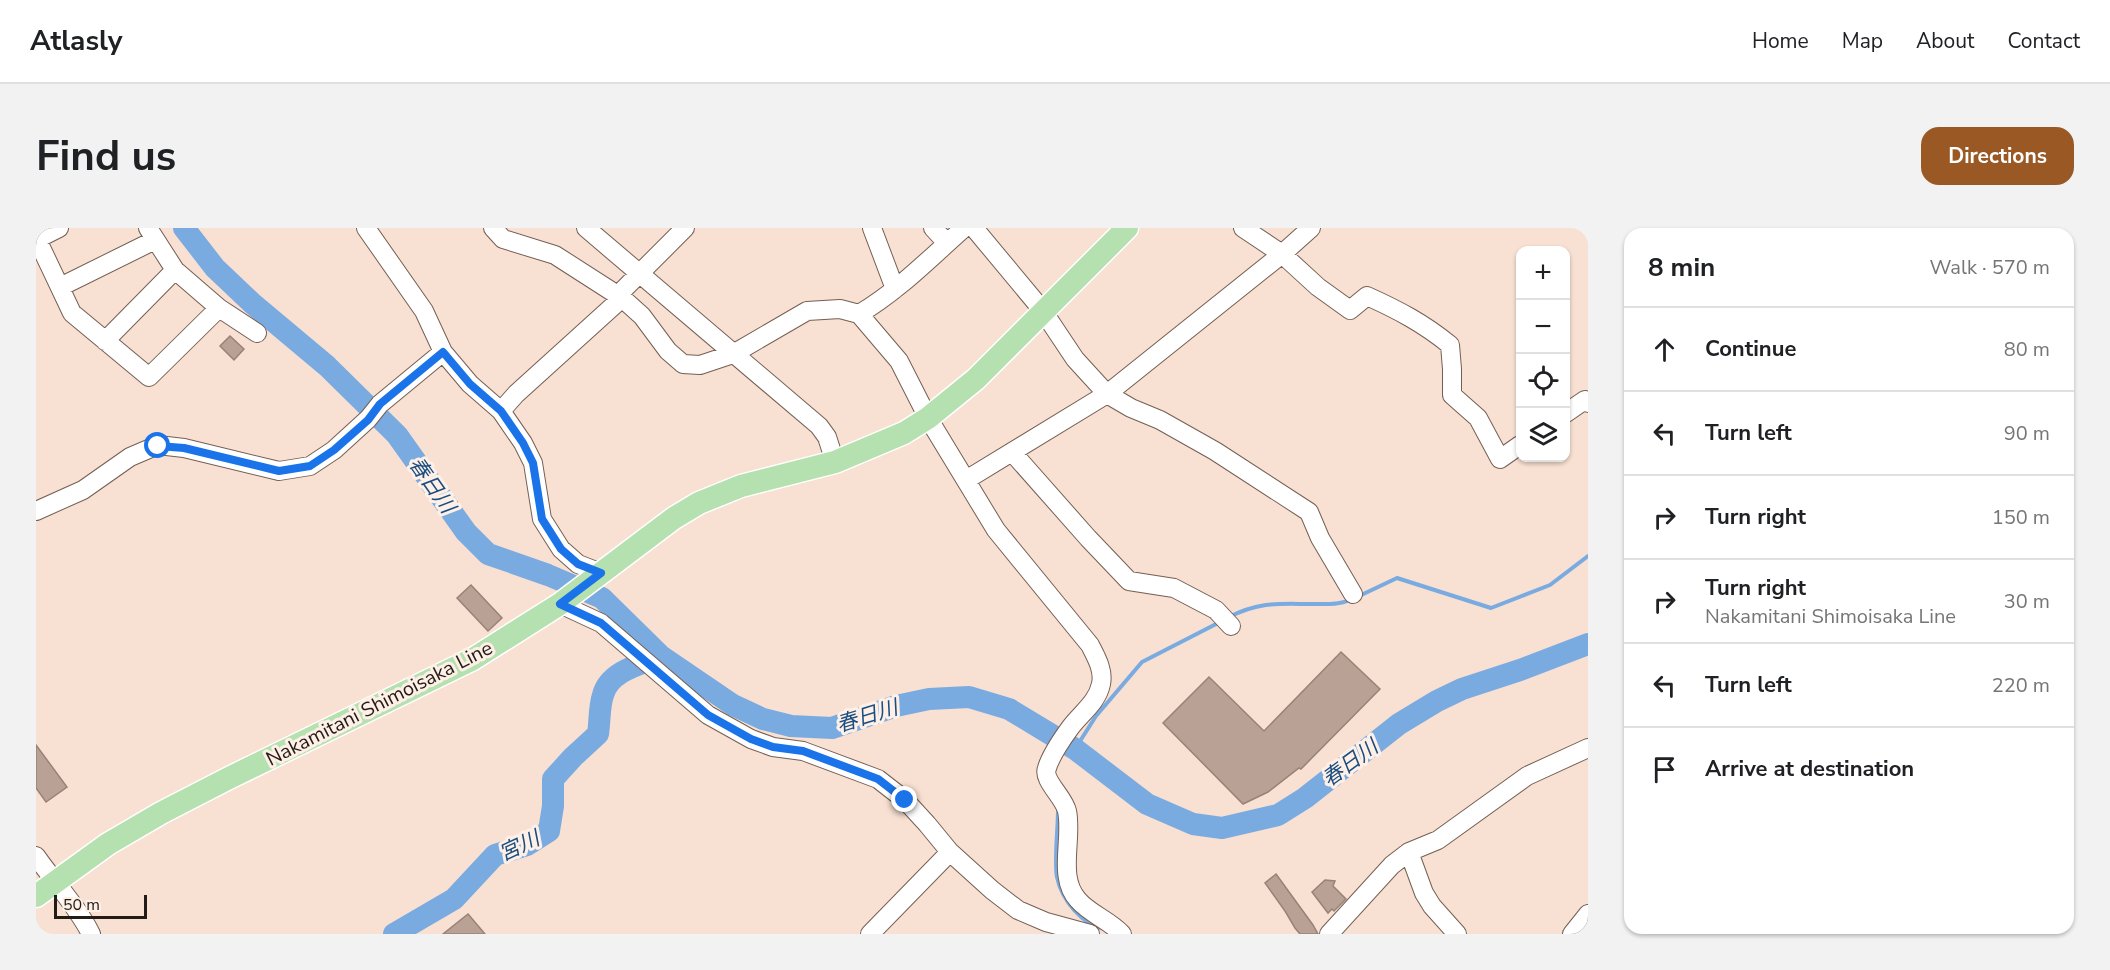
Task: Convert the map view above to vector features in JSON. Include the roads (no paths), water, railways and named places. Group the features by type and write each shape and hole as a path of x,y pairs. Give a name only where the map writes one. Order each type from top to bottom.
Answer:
{"main road":[{"name":"Nakamitani Shimoisaka Line","path":"36,896 108,844 161,813 473,659 564,601 674,518 699,503 741,486 835,462 887,441 928,418 976,379 1127,228"}],"street":[{"path":"59,228 36,238 72,313 149,377 219,308"},
{"path":"366,228 424,311 443,352 470,384 501,411 523,443 533,463 542,519 561,549 578,564 599,574"},
{"path":"493,228 503,239 555,255 620,297 642,316 668,351 683,364 700,365 733,354 807,311 840,309 859,314 899,361 928,418 996,530 1090,645 1100,664 1101,683 1090,707 1071,727 1046,769 1047,780 1061,796 1067,812 1068,879 1078,900 1119,931"},
{"path":"586,228 819,426 826,437 835,462"},
{"path":"501,411 516,394 620,297 655,256 685,228"},
{"path":"872,228 895,289"},
{"path":"933,228 947,243"},
{"path":"859,314 895,289 964,228"},
{"path":"974,228 1043,311 1074,359 1107,394 1215,451 1309,512 1320,538 1353,594"},
{"path":"1243,228 1282,254 1318,287 1350,310 1367,296 1397,309 1428,327 1450,345 1452,395 1478,418 1500,459 1516,448"},
{"path":"966,480 1107,394 1282,254 1311,228"},
{"path":"60,287 152,234 175,270 219,308 257,333"},
{"path":"105,341 175,270"},
{"path":"36,511 83,490 130,457 158,446 184,448 279,471 310,466 334,450 368,420 380,404 443,352"},
{"path":"1570,410 1585,400 1588,403"},
{"path":"1012,452 1129,581 1173,588 1216,610 1231,626"},
{"path":"564,601 601,623 708,715 751,739 773,747 803,751 878,779 905,800 950,852 1018,910 1046,922 1090,934"},
{"path":"1329,934 1392,865 1409,852 1438,840 1527,776 1588,748"},
{"path":"870,934 950,852"},
{"path":"1409,852 1424,892 1432,906 1457,934"},
{"path":"36,856 82,917 91,934"},
{"path":"1572,934 1588,914"}],"waterway":[{"name":"春日川","path":"184,228 215,268 253,304 327,366 397,435 466,532 488,554 548,575 602,598 661,656 733,705 763,719 791,726 832,728 896,706 929,699 969,697 1009,709 1075,749 1147,804 1193,824 1222,828 1278,815 1305,798 1399,724 1437,701 1462,689 1588,644"},
{"path":"1357,597 1397,578 1491,608 1550,585 1588,556"},
{"path":"1229,617 1250,608 1270,604 1332,604 1350,600"},
{"path":"1075,749 1096,716 1142,662 1220,622"},
{"name":"宮川","path":"394,934 454,899 495,855 527,845 549,831 553,806 553,779 598,734 601,704 606,687 619,674 661,656"},
{"path":"1058,811 1056,863 1057,877 1063,894 1081,917 1105,929"}]}
